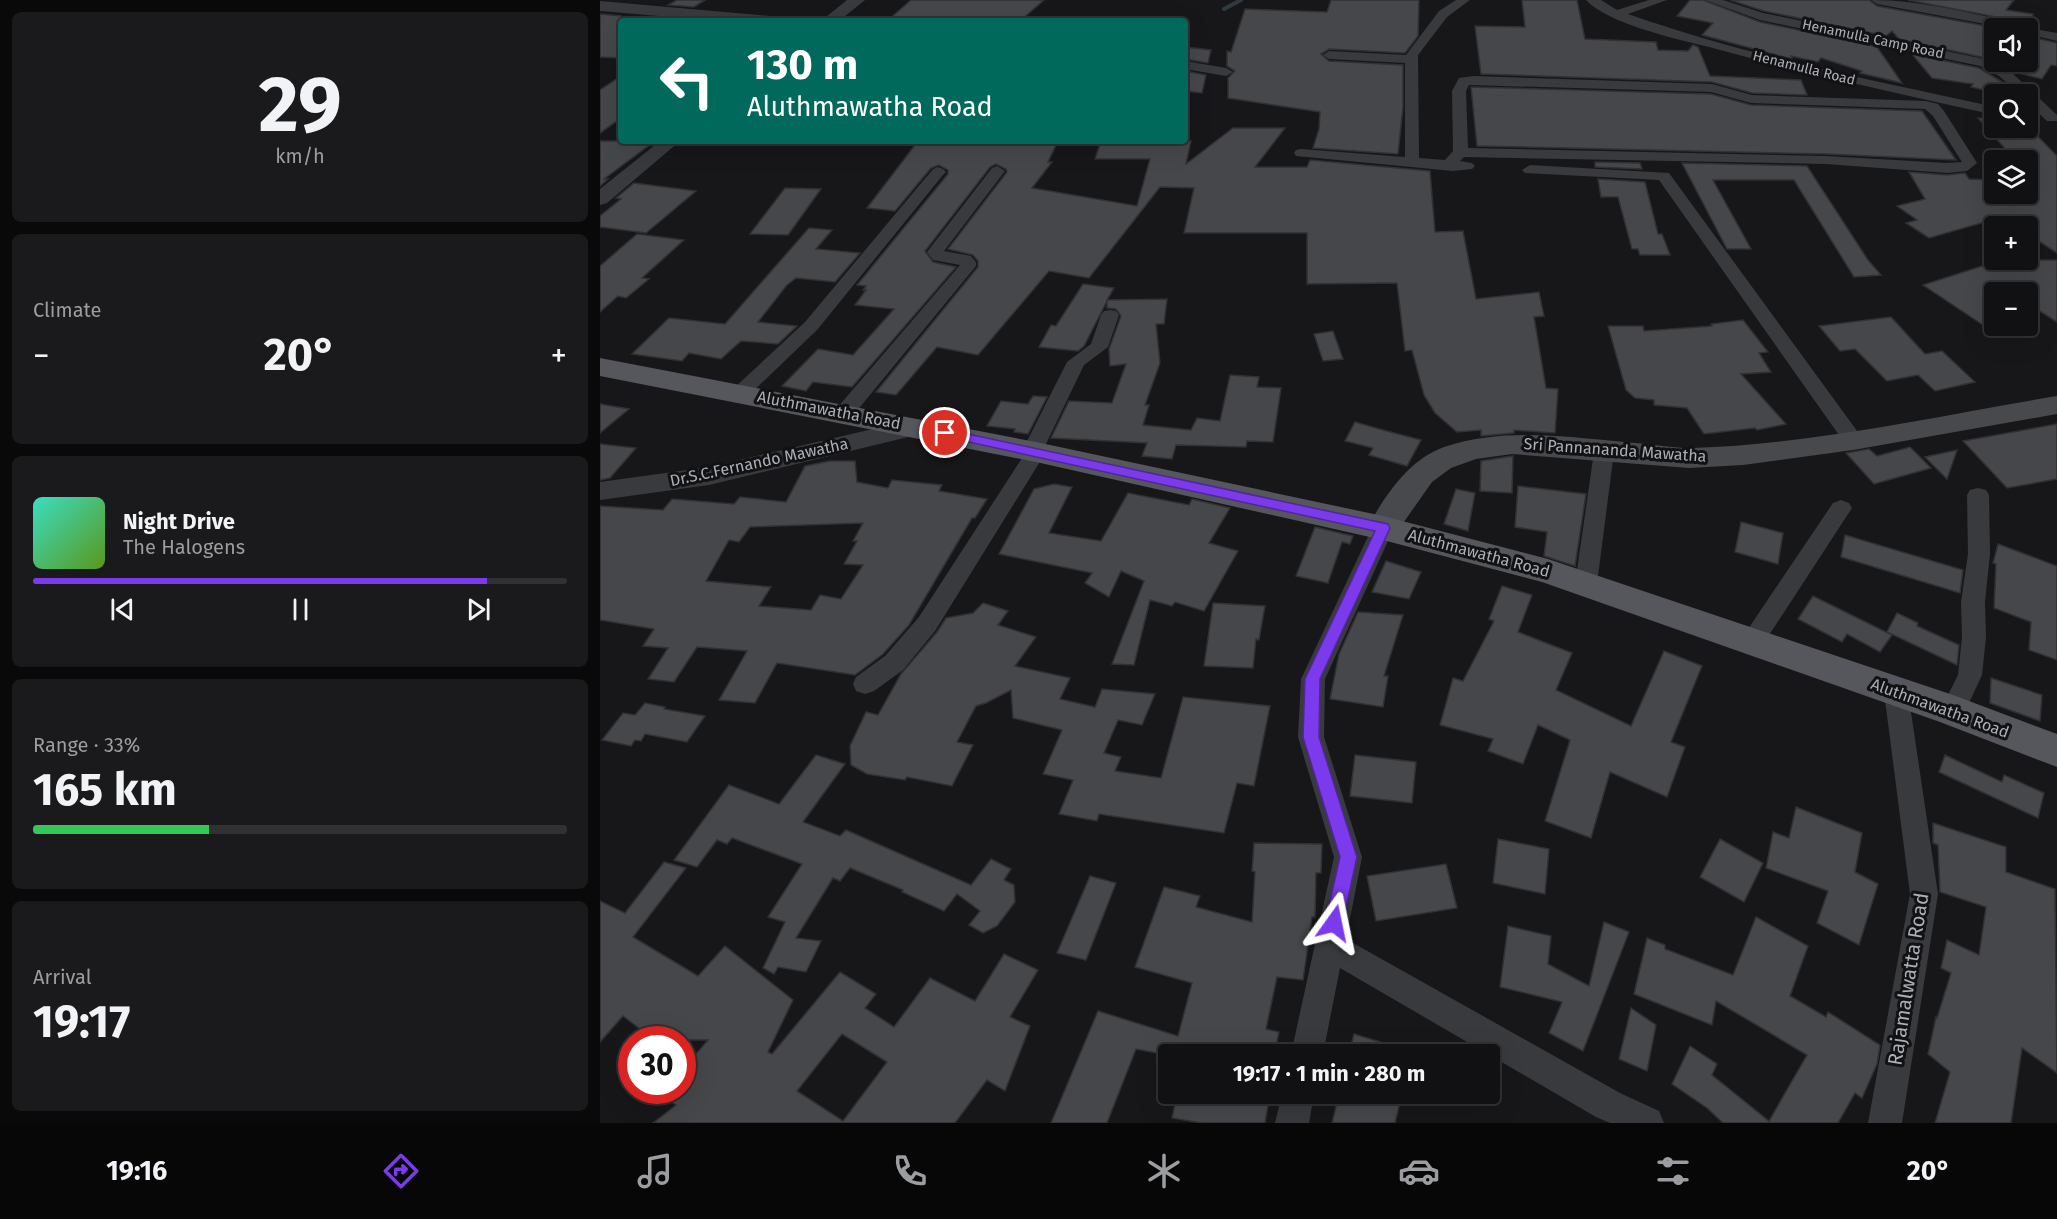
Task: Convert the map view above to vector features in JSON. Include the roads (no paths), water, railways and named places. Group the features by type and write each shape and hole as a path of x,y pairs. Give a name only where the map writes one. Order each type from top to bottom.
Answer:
{"main road":[{"name":"Aluthmawatha Road","path":"600,367 916,427 1034,452 1383,528 1548,571 1953,711 2057,751"},
{"name":"Sri Pannananda Mawatha","path":"1383,528 1421,475 1436,463 1458,453 1484,446 1512,444 1689,458 1743,455 1853,440 2057,405"}],"street":[{"path":"834,18 857,0"},
{"path":"1412,164 1412,55 1443,14 1464,0"},
{"name":"Henamulla Road","path":"1592,0 1616,14 1667,32 1828,75 1984,109"},
{"path":"1616,14 1661,0"},
{"name":"Henamulla Camp Road","path":"1711,0 1760,16 1984,63 2004,73 2016,84"},
{"path":"1877,0 1928,8 1984,22"},
{"path":"611,4 742,18"},
{"path":"2038,34 2057,37"},
{"path":"1329,55 1412,59"},
{"path":"1188,66 1226,72"},
{"path":"1301,153 1412,164 1456,159 1550,155 1706,156 1826,160 1947,168 1967,166 1970,163 1939,114 1933,107 1926,105 1751,99 1712,88 1474,80 1464,81 1459,91 1456,159"},
{"name":"Henamulla Camp Road","path":"2038,105 2054,119"},
{"path":"1939,114 1984,112"},
{"path":"2038,117 2054,119"},
{"path":"600,199 667,144"},
{"path":"1456,159 1664,176 1853,440"},
{"path":"844,413 968,266 965,260 939,256 935,252 997,171"},
{"path":"740,393 811,326 938,172"},
{"path":"865,684 894,663 927,624 1034,452 1076,362 1099,346 1110,315"},
{"name":"Dr.S.C.Fernando Mawatha","path":"600,491 709,476 916,427"},
{"path":"1586,584 1604,452"},
{"path":"1953,711 1971,675 1974,637 1973,602 1979,554 1978,495"},
{"path":"1752,642 1841,508"},
{"path":"1308,1044 1348,857 1311,737 1313,679 1383,528"},
{"name":"Rajamalwatta Road","path":"1885,1123 1924,894 1896,692"},
{"path":"1330,946 1608,1105 1647,1123"},
{"path":"1292,1123 1296,1104"}],"waterway":[{"path":"1224,9 1241,0"}]}
